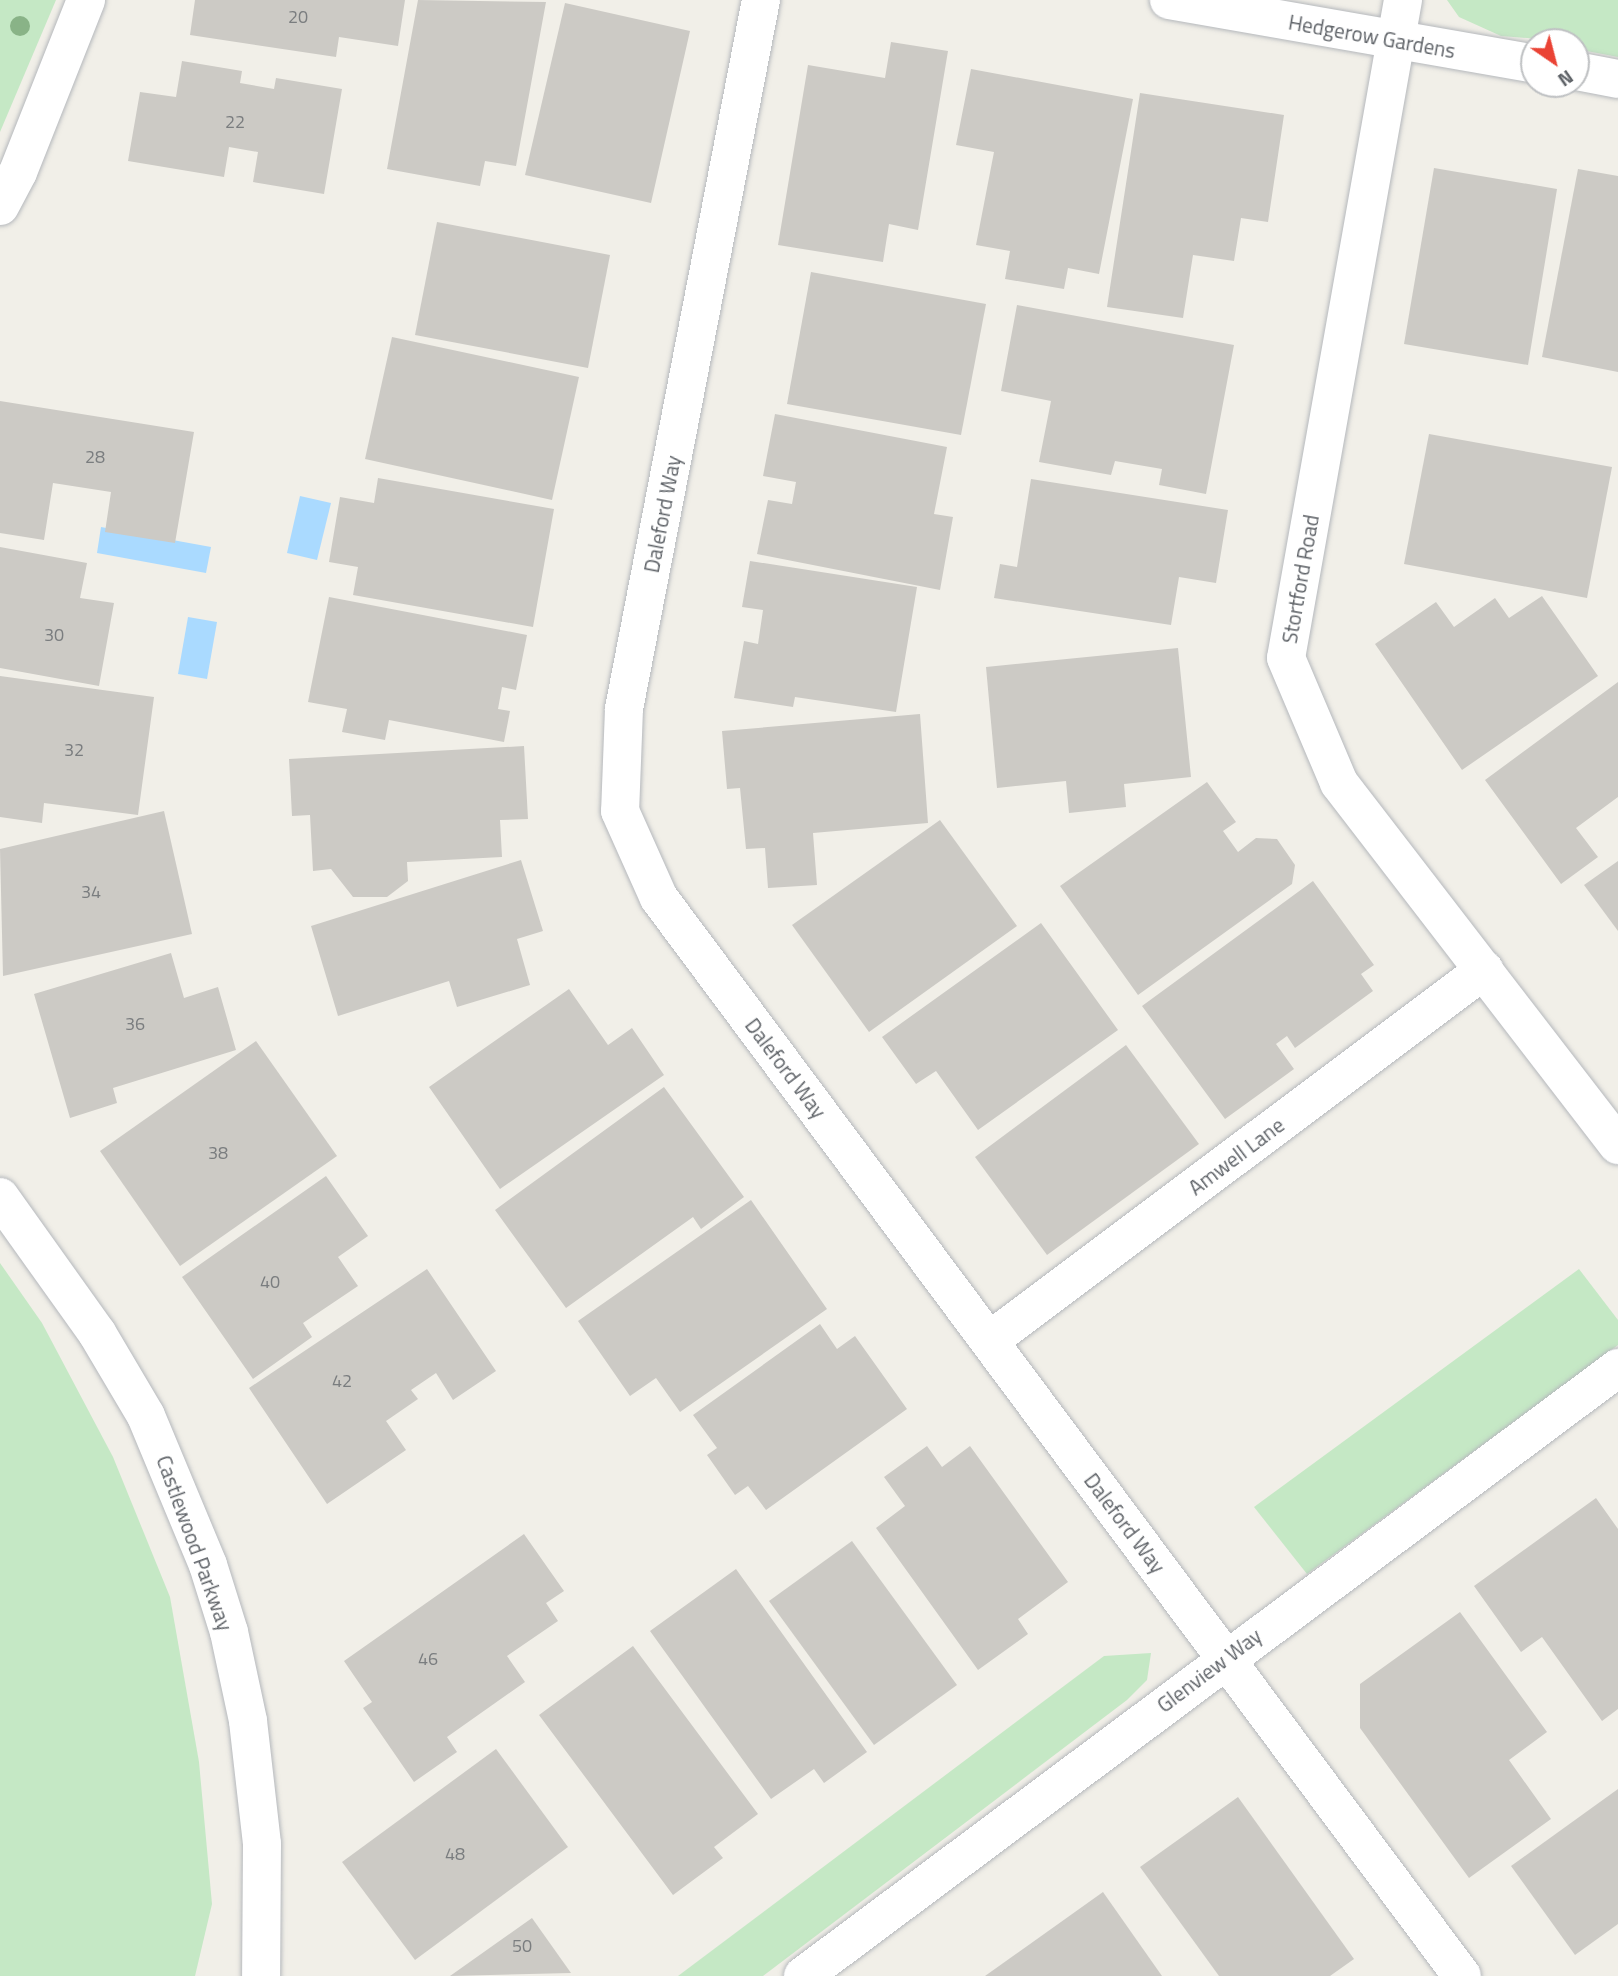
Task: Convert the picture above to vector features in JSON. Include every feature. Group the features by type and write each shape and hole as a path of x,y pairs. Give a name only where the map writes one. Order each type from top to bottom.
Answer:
{"street":[{"path":"0,206 18,172 86,0"},
{"name":"Daleford Way","path":"761,0 624,709 620,811 659,898 1462,1976"},
{"name":"Hedgerow Gardens","path":"1169,0 1520,62"},
{"name":"Stortford Road","path":"1403,0 1286,659 1339,783 1618,1145"},
{"path":"1590,74 1618,79"},
{"name":"Amwell Lane","path":"989,1341 1484,970"},
{"name":"Castlewood Parkway","path":"0,1197 97,1333 146,1416 208,1565 229,1632 248,1721 262,1844 261,1976"},
{"name":"Glenview Way","path":"803,1976 1225,1657 1618,1368"}],"green space":[{"path":"0,0 56,0 0,132"},
{"path":"1447,0 1618,0 1618,57 1590,52 1590,28 1520,28 1520,38 1501,36 1459,17"},
{"path":"0,1263 42,1323 113,1457 170,1597 199,1762 212,1904 195,1976 0,1976"},
{"path":"1579,1269 1618,1320 1618,1345 1307,1574 1254,1507"},
{"path":"1151,1653 1147,1680 1127,1700 763,1976 678,1976 1104,1656"}],"water":[{"path":"300,496 331,503 317,560 287,553"},
{"path":"101,527 211,547 206,573 97,553"},
{"path":"188,617 217,622 207,679 178,674"}],"building":[{"path":"195,0 405,0 398,46 339,37 336,57 190,35"},
{"path":"418,0 546,2 516,166 485,161 480,186 387,169"},
{"path":"565,3 690,31 651,203 525,175"},
{"path":"891,42 948,51 918,230 889,224 883,262 778,245 808,65 885,78"},
{"path":"182,61 242,71 240,83 274,89 276,78 342,89 324,194 253,182 258,152 229,147 224,177 128,161 140,92 176,97"},
{"path":"971,69 1133,99 1099,274 1068,268 1064,289 1005,279 1010,251 976,245 994,152 956,145"},
{"path":"1140,93 1284,115 1268,222 1241,218 1234,261 1193,255 1183,318 1107,307"},
{"path":"1434,168 1557,189 1528,365 1404,344"},
{"path":"1578,169 1618,176 1618,372 1542,357"},
{"path":"437,222 610,255 588,368 415,335"},
{"path":"811,272 986,304 961,435 787,404"},
{"path":"1017,305 1234,345 1206,494 1159,485 1162,469 1115,461 1111,475 1039,462 1051,401 1001,391"},
{"path":"392,337 579,377 552,500 365,459"},
{"path":"0,401 194,432 175,543 105,532 111,492 53,483 44,540 0,533"},
{"path":"775,414 947,447 934,514 953,517 940,590 757,554 768,500 792,504 796,482 763,476"},
{"path":"1429,434 1612,467 1587,598 1404,564"},
{"path":"378,478 554,509 533,627 353,595 358,567 329,562 340,497 374,503"},
{"path":"1031,479 1228,510 1216,583 1179,577 1171,625 994,598 1000,564 1017,567"},
{"path":"0,547 87,563 80,598 114,603 99,686 0,668"},
{"path":"750,561 917,587 896,712 795,697 793,707 734,698 744,641 758,644 763,610 742,607"},
{"path":"1542,596 1598,676 1462,770 1375,644 1436,602 1454,627 1495,598 1509,618"},
{"path":"329,597 527,635 516,690 502,687 498,709 510,711 504,742 389,720 385,740 342,732 347,709 308,702"},
{"path":"1178,648 1191,777 1124,784 1126,807 1069,813 1066,781 997,788 986,667"},
{"path":"0,676 154,697 138,815 44,803 42,823 0,817"},
{"path":"1618,682 1618,797 1576,828 1598,857 1561,884 1485,780"},
{"path":"920,714 928,823 813,833 817,885 768,888 765,848 746,849 740,788 727,789 722,731"},
{"path":"524,746 528,819 500,820 502,857 407,862 408,881 387,897 353,897 331,869 313,871 310,815 292,816 289,759"},
{"path":"1207,782 1236,822 1223,831 1238,852 1256,838 1277,839 1295,865 1292,884 1138,995 1060,886"},
{"path":"164,811 192,934 3,976 0,849"},
{"path":"940,820 1017,926 869,1032 792,925"},
{"path":"521,860 543,931 517,939 530,985 457,1007 449,981 338,1016 311,926"},
{"path":"1618,861 1618,931 1584,885"},
{"path":"1313,881 1374,965 1361,974 1373,991 1295,1048 1287,1036 1276,1044 1294,1069 1225,1119 1142,1006"},
{"path":"1041,923 1118,1030 978,1130 936,1071 916,1084 882,1037"},
{"path":"171,953 184,998 218,987 236,1050 113,1088 117,1103 70,1118 34,994"},
{"path":"569,989 608,1045 632,1028 664,1075 500,1189 429,1087"},
{"path":"256,1041 337,1156 180,1266 100,1151"},
{"path":"1126,1045 1199,1144 1047,1255 975,1157"},
{"path":"664,1087 744,1197 701,1229 693,1217 566,1308 495,1210"},
{"path":"326,1176 368,1236 338,1257 358,1286 303,1323 312,1337 253,1379 182,1277"},
{"path":"751,1200 827,1309 680,1412 656,1378 630,1396 578,1321"},
{"path":"427,1269 496,1371 453,1400 436,1373 411,1390 418,1399 386,1421 406,1450 327,1504 249,1388"},
{"path":"820,1324 837,1349 855,1336 907,1409 766,1510 748,1486 735,1495 707,1455 717,1448 693,1415"},
{"path":"927,1446 942,1467 970,1446 1068,1582 1018,1619 1028,1634 978,1670 876,1528 905,1506 884,1477"},
{"path":"1596,1498 1618,1529 1618,1709 1602,1721 1542,1637 1521,1652 1474,1586"},
{"path":"524,1534 564,1591 546,1603 558,1621 507,1656 525,1682 447,1737 457,1752 414,1782 363,1708 372,1702 344,1661"},
{"path":"852,1541 957,1685 874,1745 769,1601"},
{"path":"736,1569 867,1752 824,1783 814,1769 771,1799 650,1631"},
{"path":"1460,1612 1547,1732 1509,1760 1551,1819 1469,1878 1360,1728 1360,1684"},
{"path":"633,1646 758,1814 714,1847 723,1858 673,1895 539,1715"},
{"path":"496,1749 568,1847 415,1960 342,1862"},
{"path":"1618,1789 1618,1924 1575,1955 1511,1866"},
{"path":"1238,1797 1354,1959 1330,1976 1219,1976 1140,1867"},
{"path":"1103,1892 1162,1976 985,1976"},
{"path":"532,1918 571,1973 450,1976"}]}
